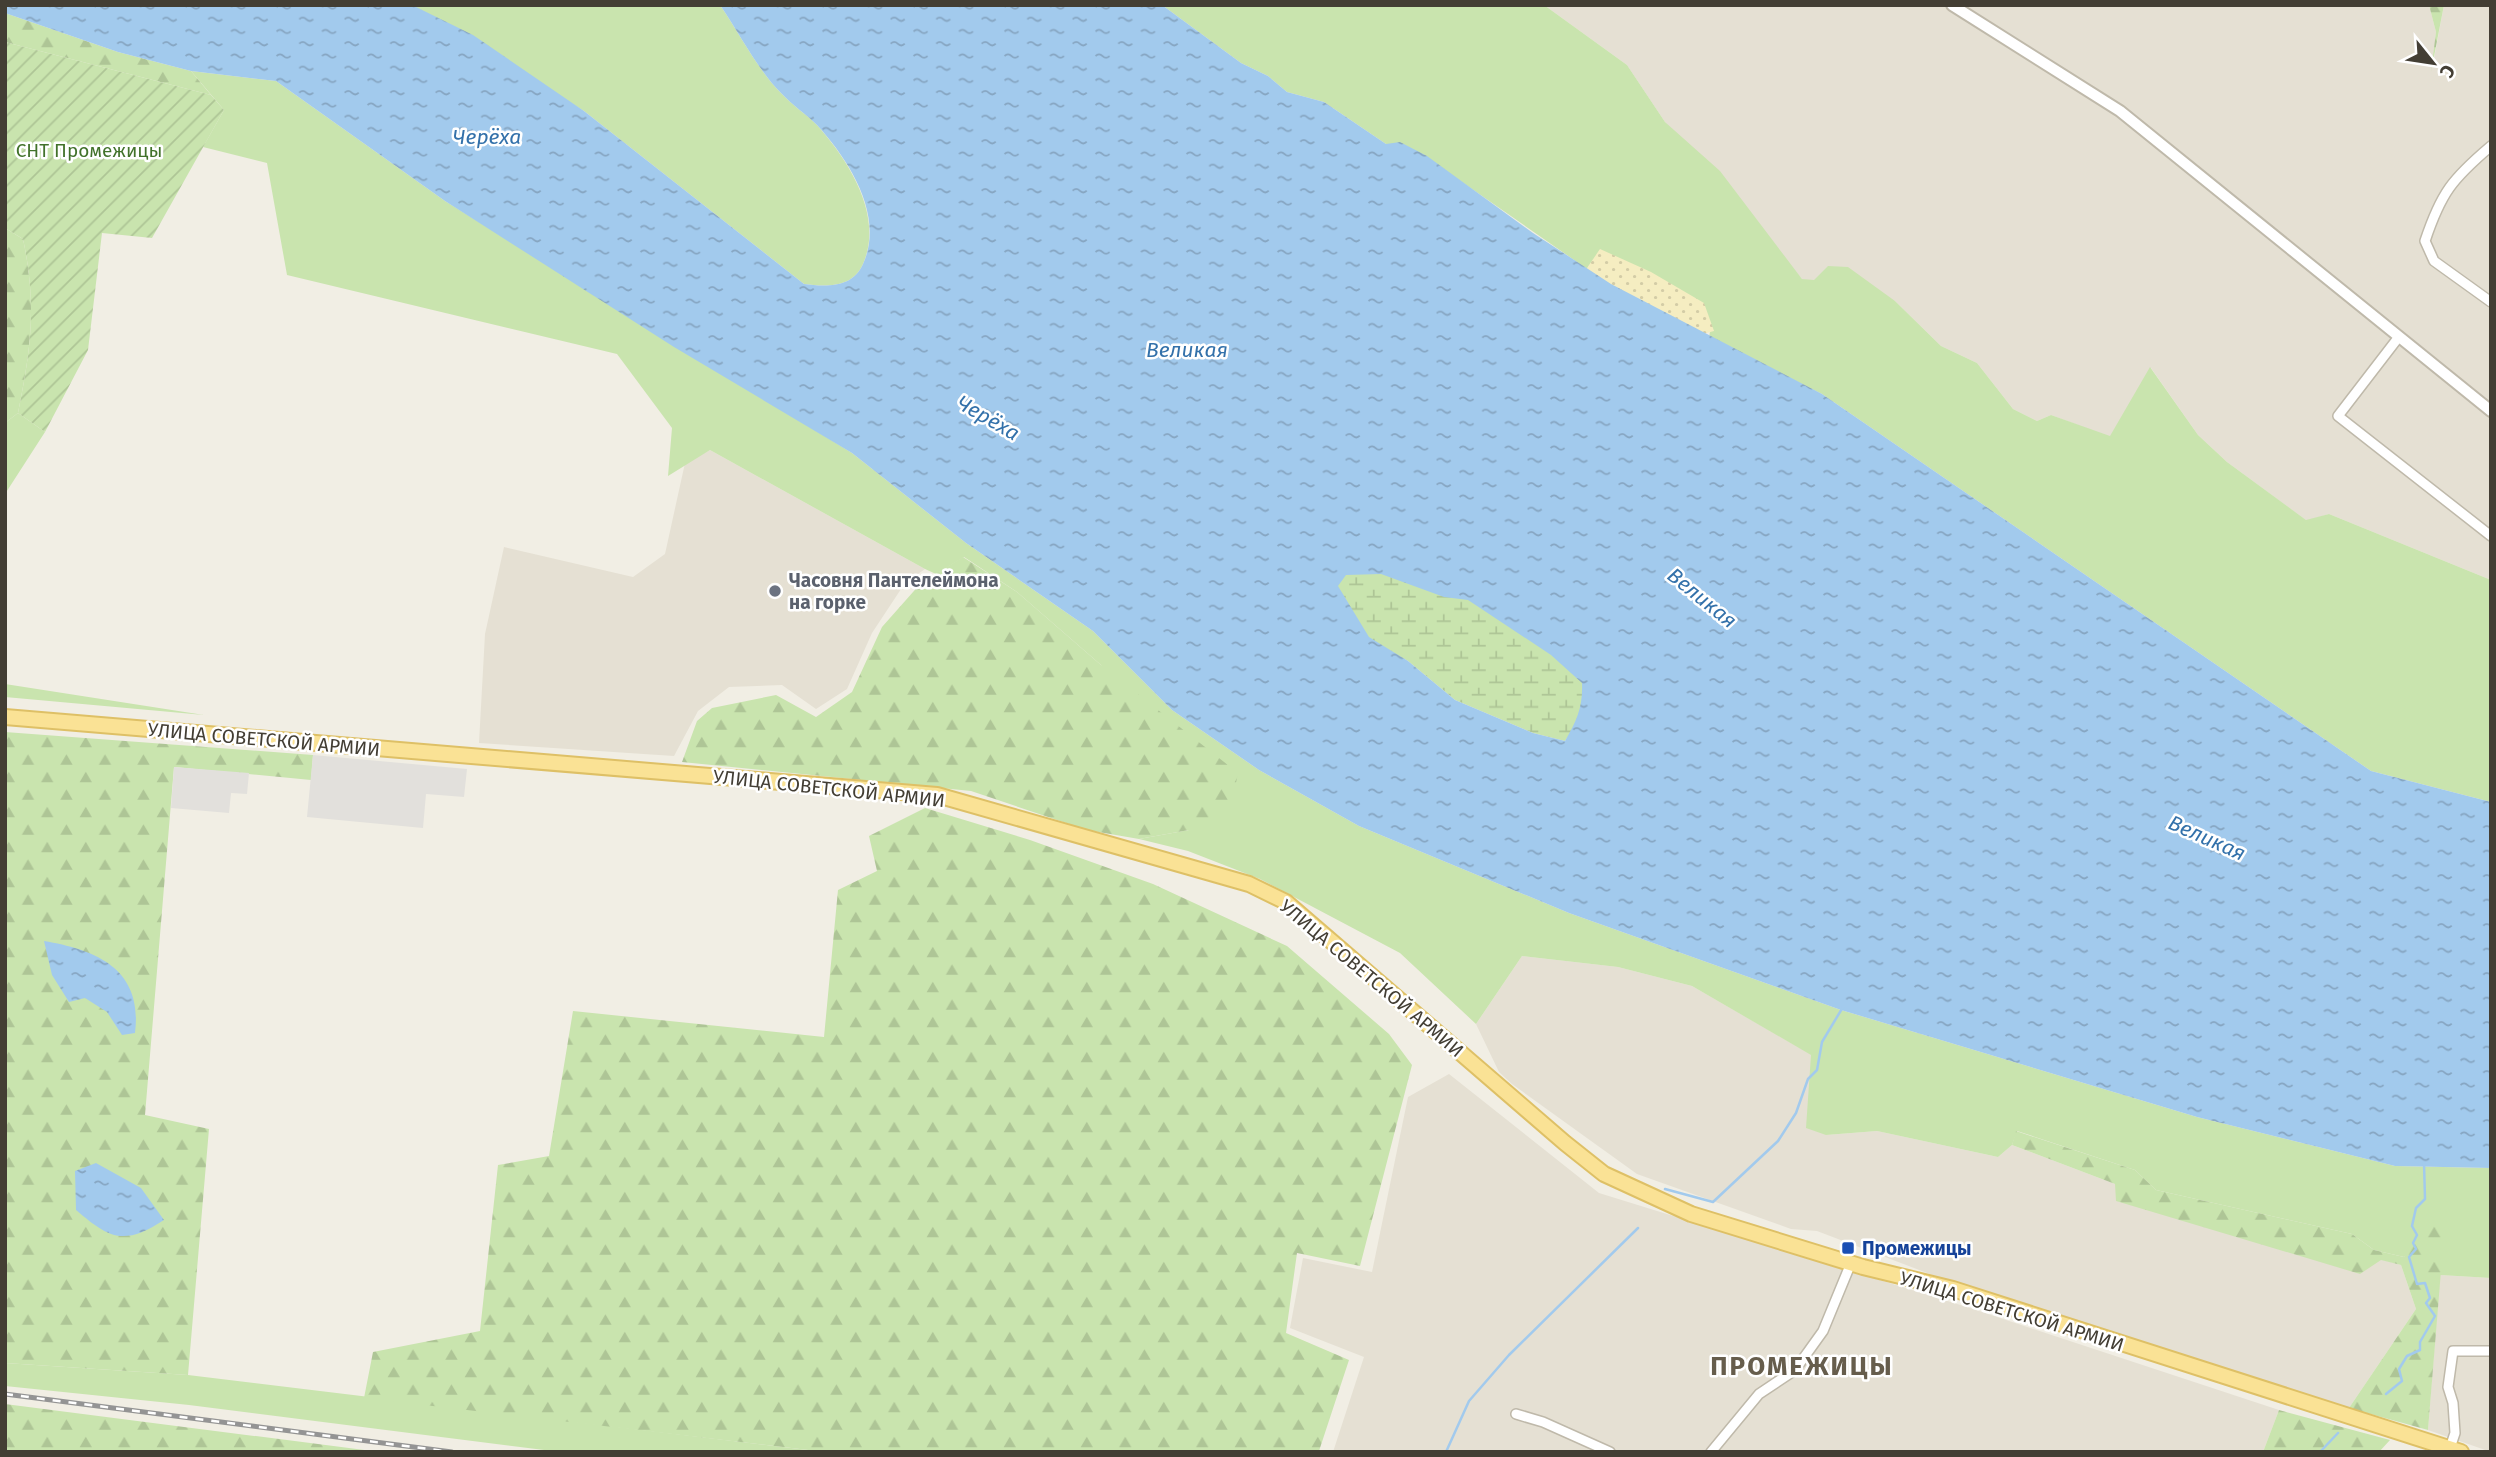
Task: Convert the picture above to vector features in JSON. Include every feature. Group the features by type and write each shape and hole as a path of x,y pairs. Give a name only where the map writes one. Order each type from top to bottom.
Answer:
{"main road":[{"name":"УЛИЦА СОВЕТСКОЙ АРМИИ","path":"5,718 937,795 1249,884 1286,902 1604,1174 1691,1214 1851,1263 1953,1289 2456,1450"}],"street":[{"path":"1952,5 2120,111 2491,411"},
{"path":"2491,146 2452,180 2440,199 2425,241 2434,261 2491,302"},
{"path":"2398,338 2338,416 2491,536"},
{"path":"1711,1452 1759,1394 1795,1370 1823,1331 1851,1263"},
{"path":"2456,1450 2453,1403 2448,1387 2453,1351 2491,1351"},
{"path":"1516,1414 1542,1422 1610,1452"}],"shaded area":[{"path":"1544,5 2429,5 2436,32 2433,64 2444,5 2491,5 2491,580 2329,514 2307,521 2227,462 2198,435 2151,368 2110,437 2051,415 2037,421 2013,409 1977,363 1941,346 1895,301 1802,279 1665,122 1627,65"},
{"path":"710,450 925,569 905,583 872,633 847,689 816,709 782,685 729,687 698,711 674,756 479,743 485,634 504,547 633,577 665,554 685,463"},
{"path":"313,755 467,769 464,797 426,794 423,828 307,817"},
{"path":"174,767 249,773 247,794 231,793 229,813 171,808"},
{"path":"1522,956 1618,967 1692,986 1812,1055 1826,1135 1877,1131 1998,1157 2012,1145 2115,1184 2401,1265 2416,1309 2349,1408 1935,1276 1817,1231 1791,1229 1637,1174 1499,1072 1476,1024"},
{"path":"1449,1074 1599,1193 1970,1308 2279,1410 2263,1452 1333,1452 1364,1357 1290,1328 1303,1258 1372,1272 1408,1097"},
{"path":"2440,1275 2491,1278 2491,1452 2428,1430"}],"green space":[{"path":"412,5 720,5 772,84 817,125 851,172 866,208 869,227 863,264 853,278 846,282 821,286 804,284 584,111"},
{"path":"1162,5 1544,5 1627,65 1665,122 1720,171 1802,279 1814,280 1828,266 1848,267 1895,301 1941,346 1977,363 2013,409 2037,421 2051,415 2110,436 2150,367 2198,435 2227,462 2306,520 2329,514 2491,580 2491,802 2371,771 1822,394 1709,338 1710,331 1714,331 1600,250 1587,269 1459,180 1386,144 1324,102 1287,92 1268,76 1241,63"},
{"path":"2429,5 2444,5 2431,72 2436,32"},
{"path":"5,13 118,52 191,71 211,95 5,42"},
{"name":"СНТ Промежицы","path":"5,42 211,95 224,110 152,238 102,233 88,350 45,432 18,413 29,347 31,306 23,239 5,228"},
{"path":"191,71 276,81 445,201 852,453 966,543 1093,631 1172,710 1259,770 1359,826 1569,913 1841,1010 2197,1117 2395,1166 2491,1168 2491,1278 2440,1275 2444,1222 2404,1257 2374,1250 2352,1234 2156,1190 2135,1170 2017,1131 2012,1145 1998,1157 1877,1131 1826,1135 1806,1128 1811,1055 1692,986 1618,967 1522,956 1476,1024 1400,953 1260,879 1188,851 1139,839 1189,830 1101,665 1017,592 964,557 936,574 710,450 668,476 672,428 617,354 287,275 267,163 203,147 224,110"},
{"path":"5,228 23,239 30,285 31,326 18,413 5,423"},
{"path":"18,413 45,432 5,494 5,423"},
{"path":"1340,544 1634,645 1565,741 1533,733 1455,700 1408,661 1368,639 1325,597"},
{"path":"963,557 1017,592 1101,665 1238,773 1230,812 1189,830 1139,839 1087,830 971,791 682,762 697,721 712,708 776,695 816,717 852,692 882,627 921,583"},
{"path":"5,684 204,715 5,697"},
{"path":"5,732 313,755 311,780 174,767 145,1115 209,1129 188,1375 5,1363"},
{"path":"925,808 1030,840 1153,884 1287,946 1389,1034 1412,1065 1360,1266 1297,1253 1286,1333 1349,1360 1319,1451 825,1452 364,1398 373,1352 480,1331 498,1165 549,1156 573,1011 824,1037 838,890 877,871 869,836"},
{"path":"2016,1131 2135,1170 2156,1190 2352,1234 2374,1250 2404,1257 2427,1220 2445,1222 2428,1430 2349,1408 2416,1309 2401,1265 2381,1260 2360,1274 2116,1201 2115,1184 2012,1145"},
{"path":"5,1363 188,1375 825,1452 560,1452 189,1405 5,1386"},
{"path":"5,1404 380,1452 5,1452"},
{"path":"2279,1410 2390,1440 2379,1452 2263,1452"}],"sand":[{"path":"1600,249 1651,272 1704,303 1714,331 1696,336 1585,271"}],"water":[{"path":"5,5 412,5 473,35 584,111 804,284 821,286 846,282 853,278 863,264 869,246 867,208 841,155 817,125 772,84 720,5 1162,5 1241,63 1268,76 1287,92 1324,102 1386,144 1400,142 1427,156 1533,233 1611,284 1822,394 2371,771 2491,802 2491,1168 2395,1166 2197,1117 1841,1010 1569,913 1359,826 1259,770 1172,710 1093,631 966,543 852,453 674,347 445,201 276,81 191,71 118,52 5,13","holes":["1381,574 1444,597 1468,600 1551,655 1582,683 1578,713 1565,741 1533,733 1455,700 1408,661 1369,637 1338,586 1346,575"]},
{"path":"44,941 82,950 113,967 132,993 136,1011 135,1033 122,1035 107,1012 85,998 69,1002 52,975"},
{"path":"96,1163 141,1188 164,1220 138,1233 118,1236 98,1227 76,1210 75,1171"}],"waterway":[{"path":"1665,1189 1713,1202 1778,1141 1796,1113 1808,1079 1817,1070 1822,1042 1843,1007"},
{"path":"2386,1394 2402,1381 2399,1369 2407,1356 2420,1350 2420,1342 2435,1316 2426,1303 2430,1298 2425,1283 2417,1284 2409,1257 2416,1249 2413,1243 2417,1235 2412,1226 2416,1208 2425,1199 2424,1163"},
{"path":"1446,1452 1469,1401 1509,1355 1638,1228"},
{"path":"2320,1452 2338,1433"}],"railway":[{"path":"5,1394 452,1452"}],"place":[{"name":"Часовня Пантелеймона на горке","path":"775,591"},
{"name":"Промежицы","path":"1848,1248"}],"district":[{"name":"ПРОМЕЖИЦЫ","path":"1802,1366"}],"water label":[{"name":"Черёха","path":"487,137"},
{"name":"Великая","path":"1187,350"},
{"name":"Черёха","path":"988,418"},
{"name":"Великая","path":"1702,598"},
{"name":"Великая","path":"2207,838"}]}
